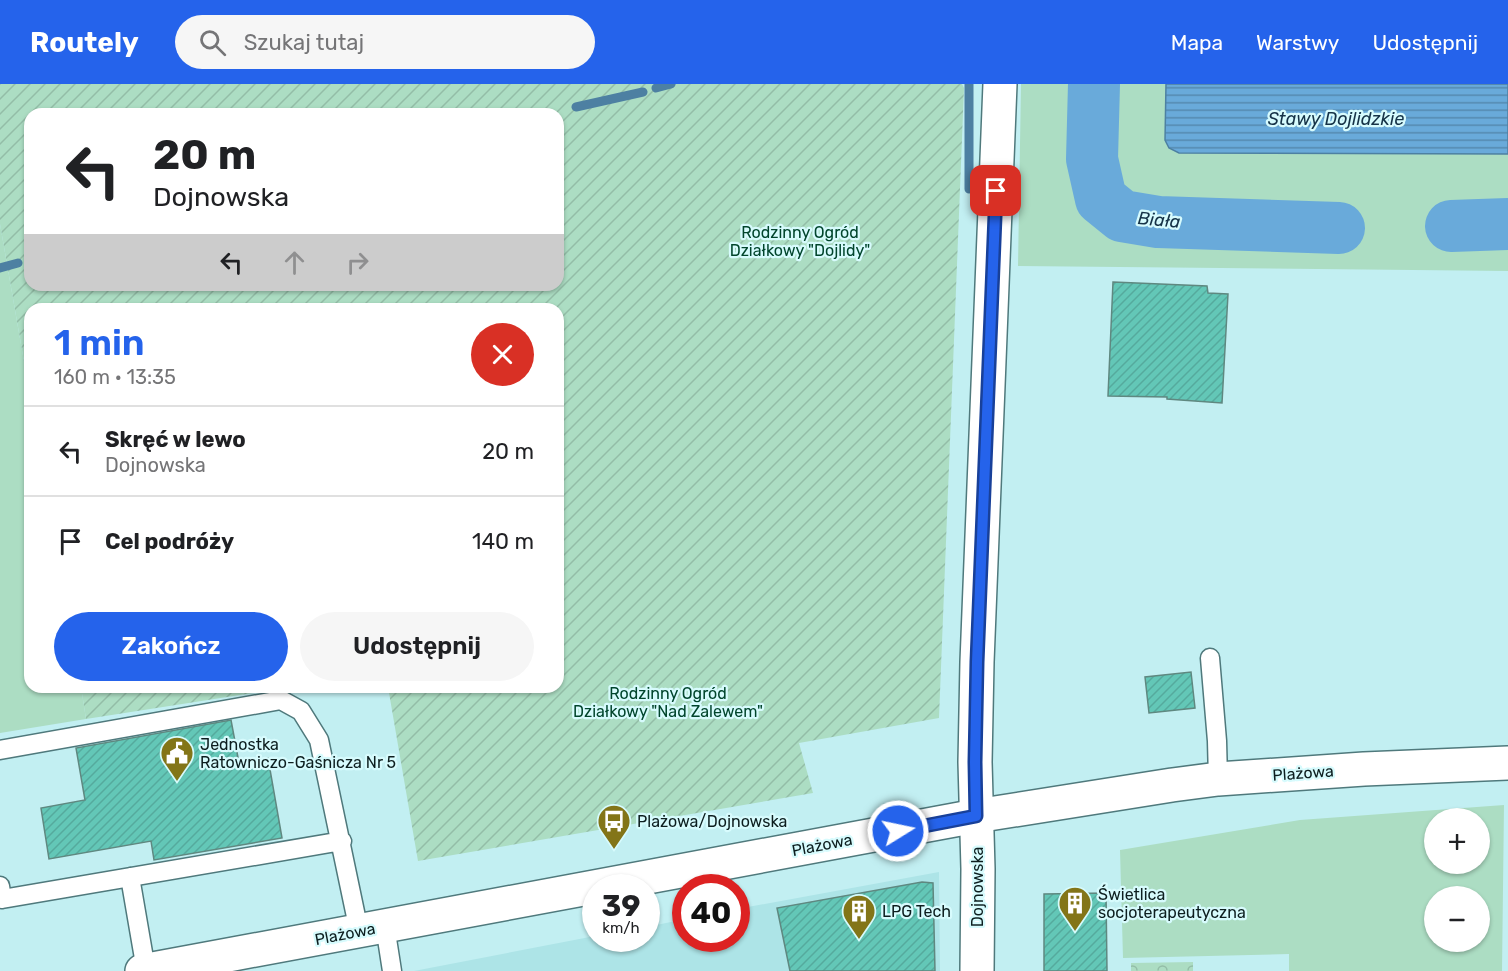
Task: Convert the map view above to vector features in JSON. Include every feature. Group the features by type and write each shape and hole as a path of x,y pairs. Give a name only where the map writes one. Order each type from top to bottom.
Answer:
{"street":[{"name":"Dojnowska","path":"976,971 977,662 1000,84"},
{"name":"Plażowa","path":"144,971 976,816 1218,778 1508,763"}],"lane":[{"path":"1210,658 1218,778"},
{"path":"0,750 281,700 301,711 320,740 342,841 372,929 392,971"},
{"path":"0,886 2,899 342,841"},
{"path":"130,877 144,971"}],"shaded area":[{"path":"939,872 940,971 414,971 582,939 582,952 660,952 660,924 672,922 672,952 750,952 750,907"}],"green space":[{"path":"0,84 962,84 964,88 939,718 799,743 813,793 418,861 389,693 564,693 564,303 24,303 24,362 0,224"},
{"path":"1021,84 1508,84 1508,271 1018,266"},
{"path":"0,224 24,362 24,693 82,693 86,719 0,733"},
{"path":"82,693 253,693 86,719"},
{"path":"1504,805 1502,971 1289,971 1289,954 1123,958 1120,850 1300,820 1424,811 1424,874 1490,874 1490,808 1463,808"},
{"path":"1193,962 1193,971 1131,971 1131,963"}],"water":[{"name":"Stawy Dojlidzkie","path":"1166,84 1508,84 1508,154 1179,153 1169,148 1165,140"}],"building":[{"path":"1113,282 1207,286 1208,293 1228,294 1222,403 1167,399 1167,397 1108,396"},
{"path":"1191,672 1195,708 1149,713 1145,677"},
{"name":"Jednostka Ratowniczo-Gaśnicza Nr 5","path":"231,720 239,763 268,758 282,838 154,860 151,841 49,859 41,808 85,800 76,748"},
{"name":"LPG Tech","path":"922,882 933,883 935,971 790,971 777,908"},
{"name":"Świetlica socjoterapeutyczna","path":"1106,893 1107,971 1044,971 1044,894"}],"waterway":[{"path":"656,88 671,84"},
{"path":"969,84 969,189"},
{"name":"Biała","path":"1094,84 1092,159 1101,199 1122,216 1158,222 1339,228"},
{"path":"576,107 643,92"},
{"name":"Biała","path":"1451,226 1508,224"},
{"path":"0,268 18,263"}],"place":[{"name":"Jednostka Ratowniczo-Gaśnicza Nr 5","path":"177,782"},
{"name":"Plażowa/Dojnowska","path":"614,850"},
{"name":"Świetlica socjoterapeutyczna","path":"1075,932"},
{"name":"LPG Tech","path":"859,940"}],"route":[{"path":"898,831 976,816 977,662 996,191"}],"park label":[{"name":"Rodzinny Ogród Działkowy \"Dojlidy\"","path":"800,241"},
{"name":"Rodzinny Ogród Działkowy \"Nad Zalewem\"","path":"668,702"}]}
